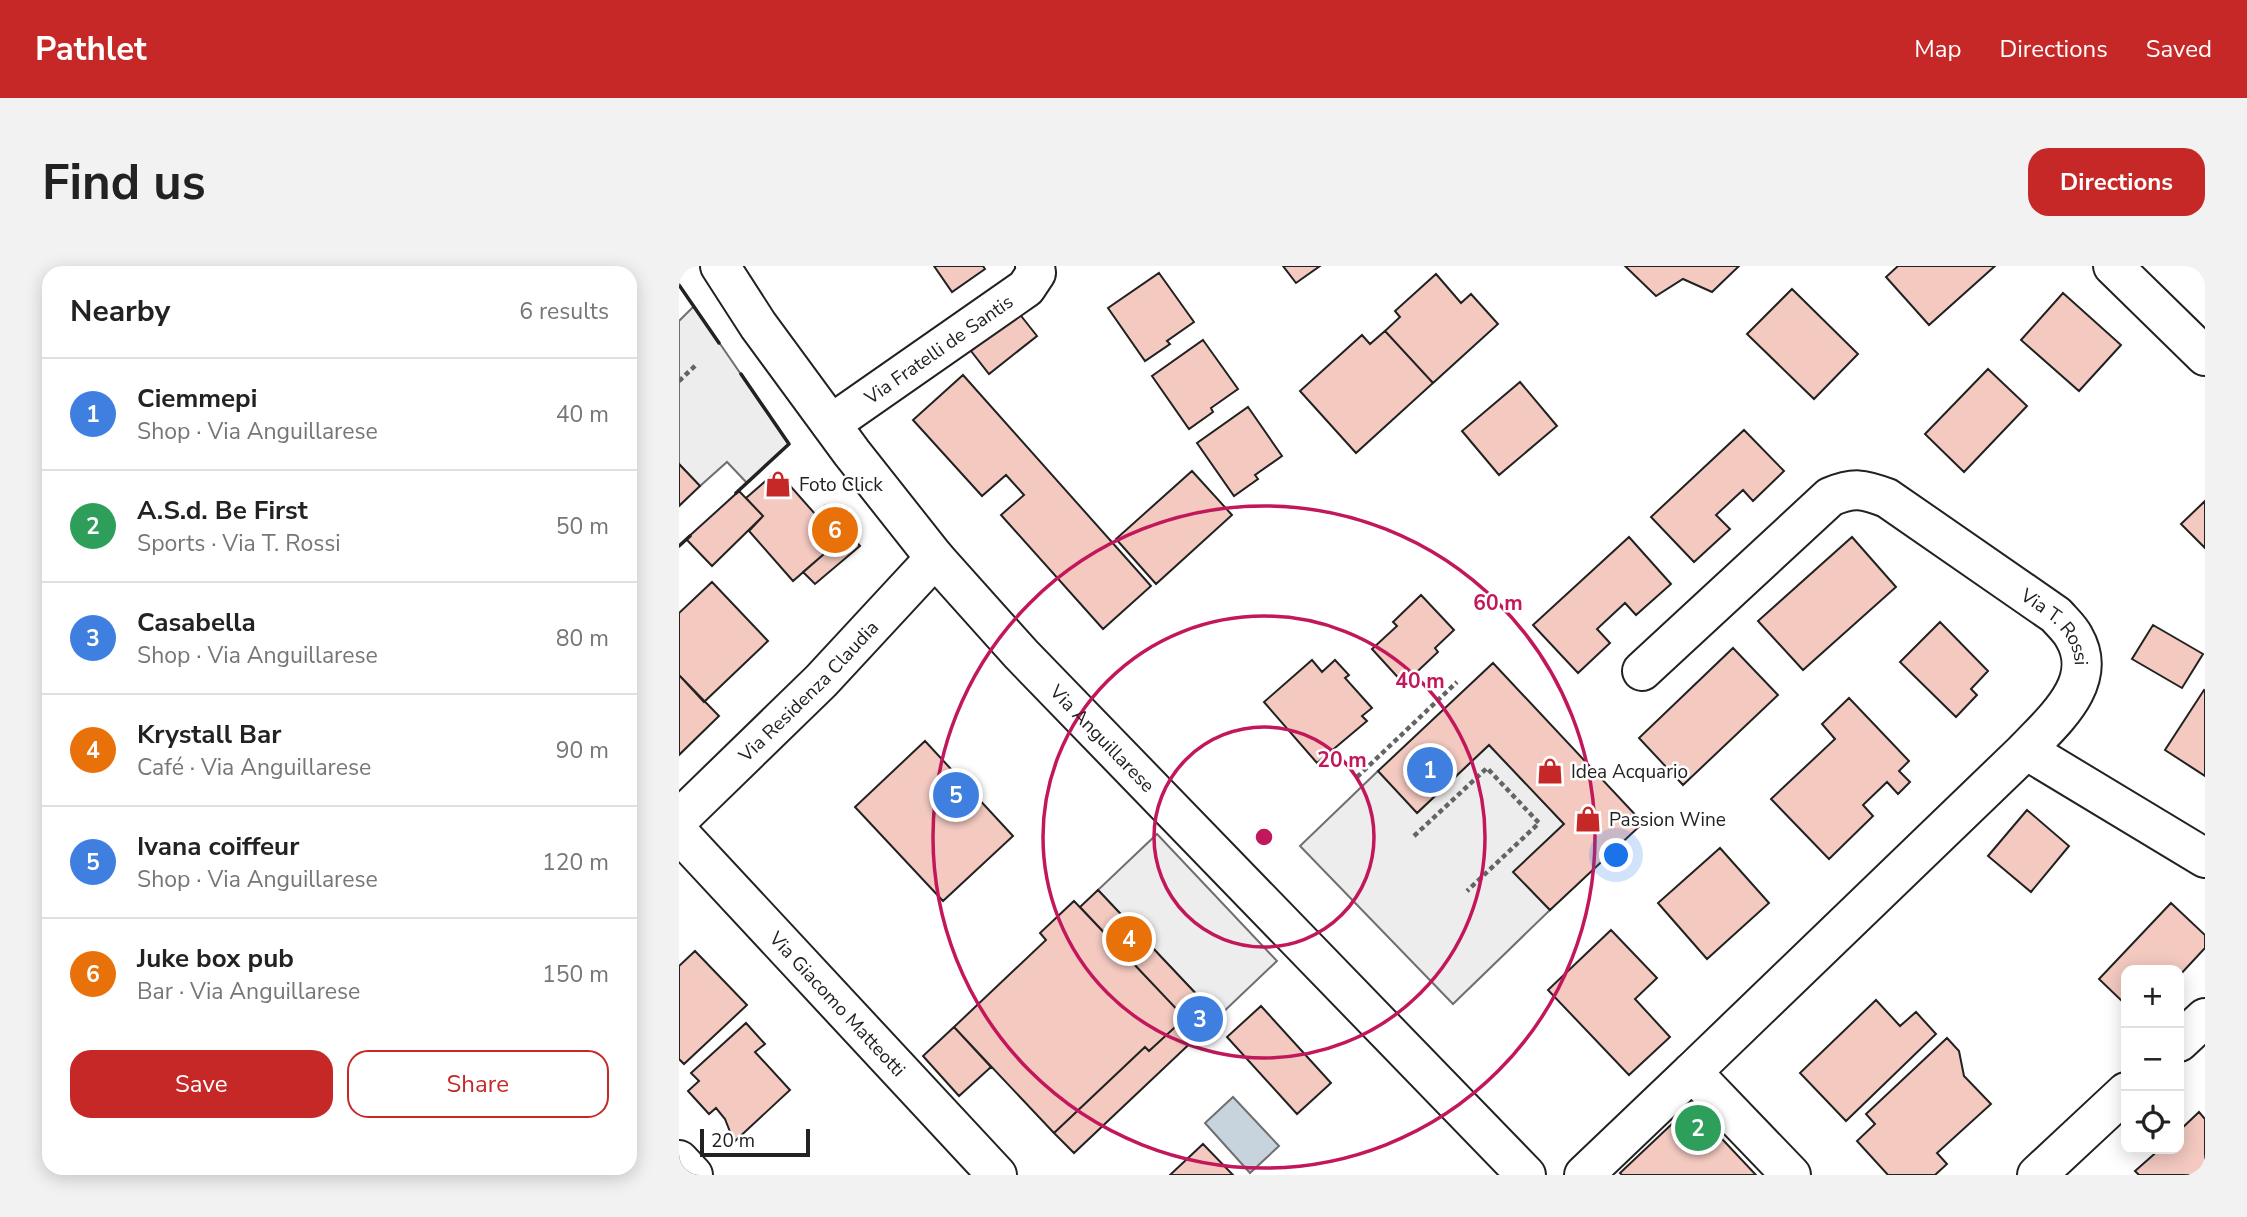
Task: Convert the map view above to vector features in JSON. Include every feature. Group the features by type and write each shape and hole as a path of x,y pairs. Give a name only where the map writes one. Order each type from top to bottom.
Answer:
{"street":[{"name":"Via Anguillarese","path":"720,266 758,325 935,558 1021,654 1526,1175"},
{"name":"Via Fratelli de Santis","path":"831,424 1026,288 1036,273 1035,266"},
{"path":"2113,266 2205,356"},
{"name":"Via T. Rossi","path":"1584,1175 2026,750 2062,712 2077,689 2082,666 2074,638 2056,615 1887,498 1864,490 1847,490 1830,496 1642,671"},
{"name":"Via Residenza Claudia","path":"679,820 821,681 935,558"},
{"path":"2026,750 2205,858"},
{"name":"Via Giacomo Matteotti","path":"679,833 997,1175"},
{"path":"2184,1037 2205,1018"},
{"path":"1692,1072 1791,1175"},
{"path":"2037,1175 2121,1096"},
{"path":"679,1160 693,1175"}],"path":[{"path":"679,381 696,365"},
{"path":"1357,777 1458,682"},
{"path":"1414,836 1487,768 1539,823 1467,891"}],"shaded area":[{"path":"694,306 789,444 747,483 727,462 700,486 679,464 679,321"},
{"path":"1489,745 1564,824 1514,872 1550,910 1453,1004 1300,846 1378,771 1418,812"},
{"path":"1157,834 1277,961 1218,1017 1098,890"},
{"path":"1233,1097 1279,1146 1250,1173 1205,1123"}],"building":[{"path":"934,266 983,266 985,269 952,292"},
{"path":"1283,266 1320,266 1296,283"},
{"path":"1625,266 1739,266 1712,292 1683,279 1656,296"},
{"path":"1898,266 1995,266 1929,325 1886,277"},
{"path":"1159,273 1194,322 1167,341 1170,344 1145,361 1108,308"},
{"path":"1436,274 1461,303 1471,294 1498,324 1433,383 1385,331 1400,317 1395,311"},
{"path":"1792,289 1858,354 1814,399 1747,334"},
{"path":"2063,293 2121,345 2079,391 2021,340"},
{"path":"1018,312 1037,336 989,374 971,351"},
{"path":"1385,331 1433,383 1356,453 1300,391 1362,335 1370,344"},
{"path":"1203,340 1238,389 1211,408 1213,412 1189,429 1152,376"},
{"path":"1988,369 2027,406 1964,472 1925,434"},
{"path":"963,375 1151,586 1103,629 1001,515 1024,495 1006,475 982,496 913,420"},
{"path":"1520,382 1557,426 1499,475 1462,431"},
{"path":"1248,407 1282,456 1255,475 1258,479 1234,496 1197,443"},
{"path":"1744,430 1784,471 1753,501 1743,490 1716,515 1730,529 1694,562 1651,517"},
{"path":"679,464 700,486 679,506"},
{"path":"777,471 839,541 793,581 749,531 763,516 746,498"},
{"path":"1192,471 1232,515 1156,584 1116,539"},
{"path":"739,491 763,516 712,566 686,539"},
{"path":"2205,501 2205,548 2181,524"},
{"path":"825,506 860,546 815,584 803,572 839,541 816,514"},
{"path":"1629,537 1671,584 1636,615 1625,603 1597,629 1610,643 1578,673 1533,625"},
{"path":"1852,537 1896,587 1803,670 1758,621"},
{"path":"712,582 768,641 704,702 679,675 679,613"},
{"path":"1421,595 1454,630 1435,648 1438,652 1404,684 1372,649 1397,626 1393,622"},
{"path":"1940,622 1988,671 1971,689 1977,695 1956,717 1900,662"},
{"path":"2153,625 2203,654 2182,688 2132,659"},
{"path":"1733,648 1778,695 1683,785 1639,738"},
{"path":"1312,660 1322,672 1335,660 1349,675 1345,678 1372,708 1362,716 1367,721 1317,763 1264,702"},
{"path":"1493,663 1643,823 1550,910 1513,872 1564,824 1489,745 1417,813 1378,771"},
{"path":"679,675 719,716 679,755"},
{"path":"2205,691 2205,776 2165,750"},
{"path":"1849,698 1909,761 1899,771 1910,782 1898,794 1887,782 1863,805 1873,816 1829,859 1771,799 1835,739 1822,724"},
{"path":"925,741 1013,836 943,901 855,807"},
{"path":"2027,810 2069,846 2031,892 1988,856"},
{"path":"1720,848 1769,903 1707,959 1658,903"},
{"path":"1098,890 1218,1017 1074,1153 1054,1133 1145,1047 1149,1051 1185,1018 1080,907"},
{"path":"1074,901 1185,1018 1149,1051 1145,1047 1054,1133 954,1027 1046,940 1040,933"},
{"path":"2171,903 2205,935 2205,948 2184,971 2184,965 2121,965 2121,1000 2099,979"},
{"path":"1611,930 1657,978 1635,999 1670,1037 1629,1075 1548,990"},
{"path":"695,951 747,1005 684,1064 679,1059 679,966"},
{"path":"1876,1000 1900,1026 1916,1012 1936,1034 1846,1121 1800,1073"},
{"path":"1261,1006 1331,1083 1297,1114 1227,1037"},
{"path":"746,1023 765,1044 755,1052 790,1090 734,1142 725,1119 716,1108 709,1114 688,1091 699,1081 691,1073"},
{"path":"954,1027 991,1067 959,1096 923,1056"},
{"path":"1947,1038 1959,1051 1964,1076 1991,1104 1937,1153 1947,1164 1935,1175 1888,1175 1857,1141 1875,1124 1866,1114"},
{"path":"1691,1106 1756,1175 1620,1173"},
{"path":"2199,1112 2205,1119 2205,1175 2139,1175 2135,1171 2154,1154 2184,1154 2184,1126"},
{"path":"1203,1144 1233,1175 1170,1175"}],"wall":[{"path":"679,285 719,343"},
{"path":"736,493 789,444 741,374"},
{"path":"679,546 690,536"}],"place":[{"name":"Foto Click","path":"778,484"},
{"name":"Juke box pub","path":"835,530"},
{"name":"Ciemmepi","path":"1430,770"},
{"name":"Idea Acquario","path":"1550,771"},
{"name":"Ivana coiffeur","path":"956,795"},
{"name":"Passion Wine","path":"1588,819"},
{"name":"Krystall Bar","path":"1129,939"},
{"name":"Casabella","path":"1200,1019"},
{"name":"A.S.d. Be First","path":"1698,1128"}]}
